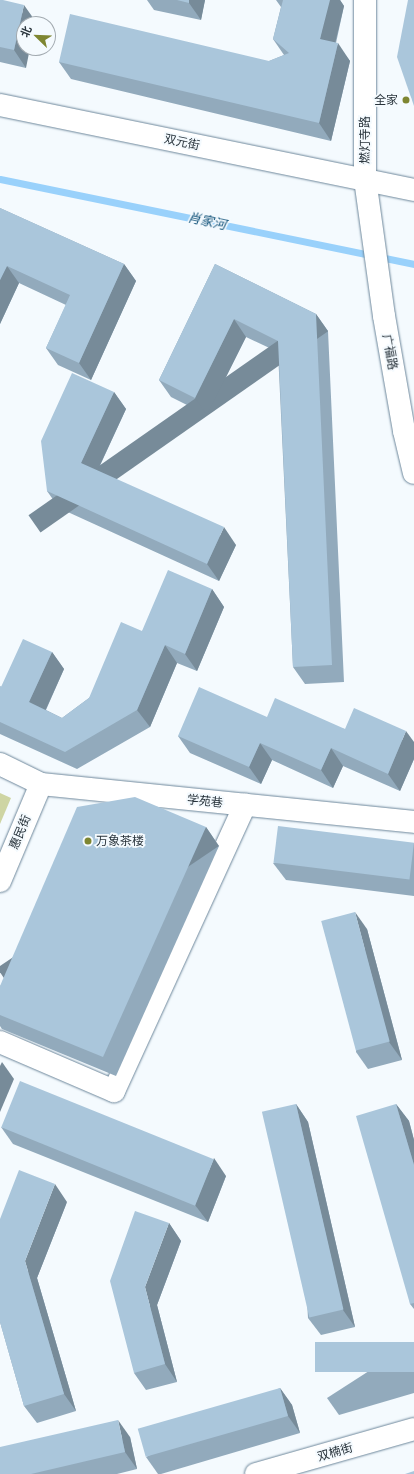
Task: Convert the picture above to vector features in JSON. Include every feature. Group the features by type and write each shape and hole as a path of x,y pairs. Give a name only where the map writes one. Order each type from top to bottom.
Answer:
{"street":[{"name":"燃灯寺路","path":"364,0 365,179 372,231"},
{"name":"双元街","path":"0,105 414,190"},
{"name":"广福路","path":"372,231 384,316 404,431 414,473"},
{"name":"学苑巷","path":"0,764 41,784 414,822"},
{"name":"惠民街","path":"0,881 41,784"},
{"path":"0,1042 114,1091 244,805"},
{"name":"双楠街","path":"256,1474 414,1429"}],"green space":[{"path":"0,793 11,798 0,824"}],"building":[{"path":"0,0 24,5 22,16 16,16 16,41 14,50 0,47"},
{"path":"177,0 189,0 189,3"},
{"path":"283,0 330,0 320,39 338,43 319,123 59,62 70,14 269,61 289,53 273,39"},
{"path":"408,0 414,0 414,106 397,57"},
{"path":"0,208 124,264 79,363 46,348 70,295 7,266 0,280"},
{"path":"215,264 316,314 332,665 293,667 278,341 234,319 195,398 159,380"},
{"path":"72,373 114,392 81,463 224,527 207,564 47,491 41,441"},
{"path":"168,570 212,589 185,654 165,645 137,710 65,752 0,722 0,686 1,687 23,639 52,652 29,702 62,718 89,698 121,622 142,631"},
{"path":"199,687 267,717 275,698 345,729 354,708 406,731 388,774 331,748 321,770 260,743 249,767 178,736"},
{"path":"135,797 206,827 103,1057 0,1015 0,986 77,807"},
{"path":"278,826 414,843 409,879 273,863"},
{"path":"355,912 390,1041 356,1050 321,921"},
{"path":"20,1081 214,1159 195,1206 1,1127"},
{"path":"296,1104 343,1310 309,1317 262,1112"},
{"path":"396,1104 414,1165 414,1303 410,1304 356,1116"},
{"path":"19,1170 55,1184 25,1261 64,1394 24,1406 0,1322 0,1219"},
{"path":"135,1211 169,1223 145,1287 165,1364 134,1373 110,1281"},
{"path":"315,1342 414,1342 414,1372 315,1372"},
{"path":"280,1388 288,1416 146,1457 138,1429"},
{"path":"118,1420 125,1452 31,1474 0,1474 0,1447"},
{"path":"414,1471 414,1474 405,1474"}],"waterway":[{"name":"肖家河","path":"0,179 414,264"}],"place":[{"name":"全家","path":"406,100"},
{"name":"万象茶楼","path":"88,841"}]}
